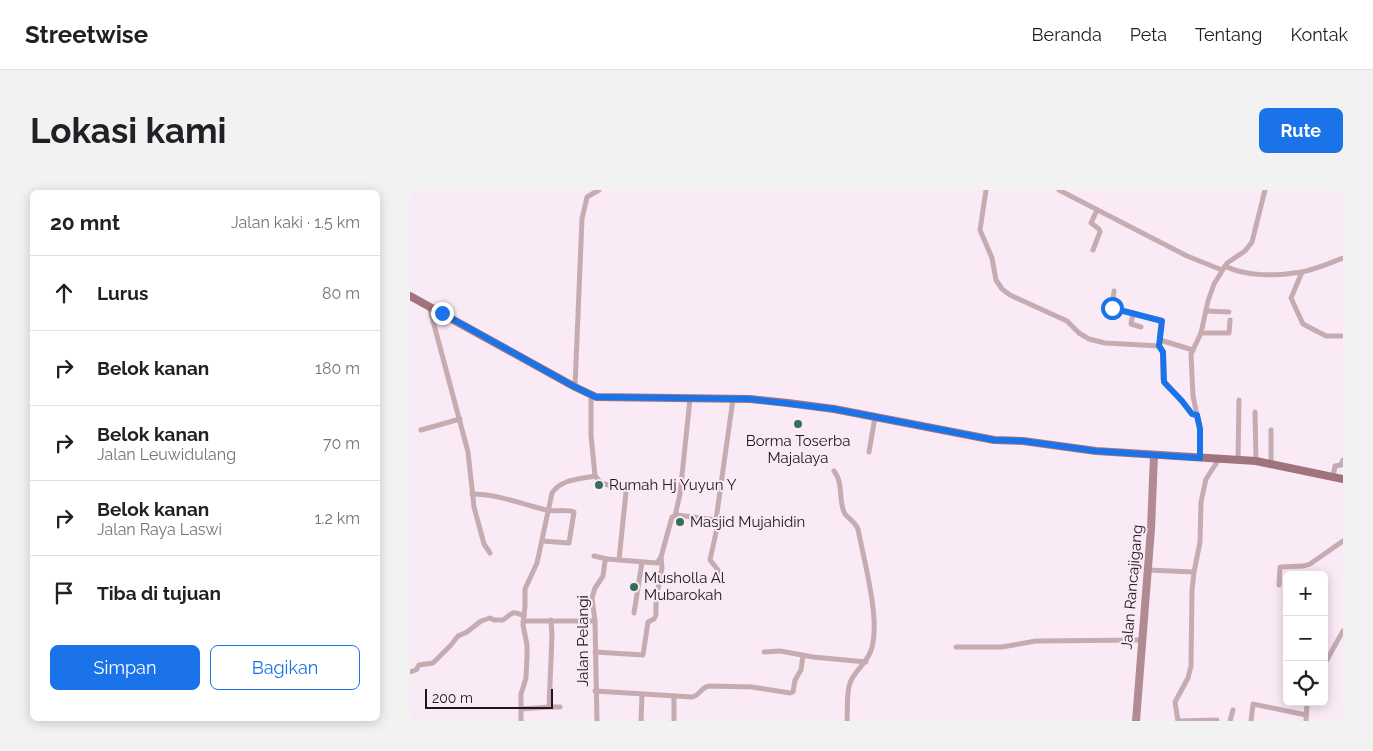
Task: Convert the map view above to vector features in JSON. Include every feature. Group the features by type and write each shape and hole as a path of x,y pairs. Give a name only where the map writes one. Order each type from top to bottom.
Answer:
{"main road":[{"path":"410,296 591,395 613,398 750,399 813,406 994,440 1023,441 1096,451 1256,461 1343,479"},
{"name":"Jalan Rancajigang","path":"1136,721 1148,570 1154,455"}],"street":[{"path":"575,387 582,219 587,197 599,190"},
{"path":"986,190 980,230 992,258 994,277 1002,290 1067,321 1079,333 1089,339 1109,343 1160,343 1193,350"},
{"path":"1059,190 1187,256 1239,272 1266,274 1302,272 1343,258"},
{"path":"1192,458 1200,429 1195,415 1192,396 1191,358 1193,350 1201,333 1211,290 1232,258 1245,252 1252,242 1265,190"},
{"path":"1093,250 1100,232 1091,223 1097,210"},
{"path":"1302,272 1291,298 1301,321 1326,336 1343,336"},
{"path":"1114,291 1112,308 1161,320 1160,343 1163,352 1164,382 1195,415"},
{"path":"428,306 468,452 472,494 484,544 490,553"},
{"path":"1206,311 1229,312"},
{"path":"1134,313 1131,324 1141,327"},
{"path":"1201,333 1228,334 1230,320"},
{"path":"591,395 595,476 601,483 624,489 626,492 619,560"},
{"path":"594,556 607,559 657,563 661,557 672,517 675,516 680,494 690,399"},
{"path":"717,580 718,570 710,560 717,528 716,520 733,399"},
{"path":"1238,460 1239,400"},
{"path":"1255,412 1256,461"},
{"path":"869,452 875,417"},
{"path":"421,430 460,419"},
{"path":"1271,430 1271,463"},
{"path":"1217,720 1179,721 1174,702 1188,678 1191,666 1189,571 1200,542 1200,512 1204,484 1219,459"},
{"path":"1333,477 1335,466 1342,464 1343,460"},
{"path":"834,471 839,483 844,512 858,529 875,621 873,646 866,662 850,684 847,721"},
{"path":"521,721 521,694 526,678 528,652 523,618 526,586 538,563 550,496 560,485 595,476"},
{"path":"472,494 490,495 547,510 574,512 570,542 542,541"},
{"path":"675,516 716,520"},
{"path":"1279,585 1280,567 1310,564 1343,542"},
{"path":"595,652 642,655 648,622 654,619 656,615 656,600 662,568 661,557"},
{"name":"Jalan Pelangi","path":"597,721 593,594 603,576 607,559"},
{"path":"634,613 642,562"},
{"path":"1148,570 1189,571"},
{"path":"410,672 415,671 419,665 434,661 451,646 458,636 467,632 481,621 490,618 503,620 515,612 523,618 595,621"},
{"path":"549,707 551,620"},
{"path":"1326,661 1343,631"},
{"path":"956,647 1002,647 1036,641 1142,640"},
{"path":"764,652 777,650 866,662"},
{"path":"595,691 694,697 707,686 752,687 792,693 795,680 801,670 803,655"},
{"path":"641,721 642,694"},
{"path":"674,696 674,721"},
{"path":"1251,721 1253,704 1306,718"},
{"path":"521,709 560,707"},
{"path":"1230,721 1233,710"}],"place":[{"name":"Borma Toserba Majalaya","path":"798,424"},
{"name":"Rumah Hj Yuyun Y","path":"599,485"},
{"name":"Masjid Mujahidin","path":"680,522"},
{"name":"Musholla Al Mubarokah","path":"634,587"}],"route":[{"path":"442,313 596,397 750,399 834,409 994,440 1023,441 1096,451 1200,458 1200,429 1197,415 1192,414 1163,379 1163,352 1159,346 1162,321 1112,308"}]}
